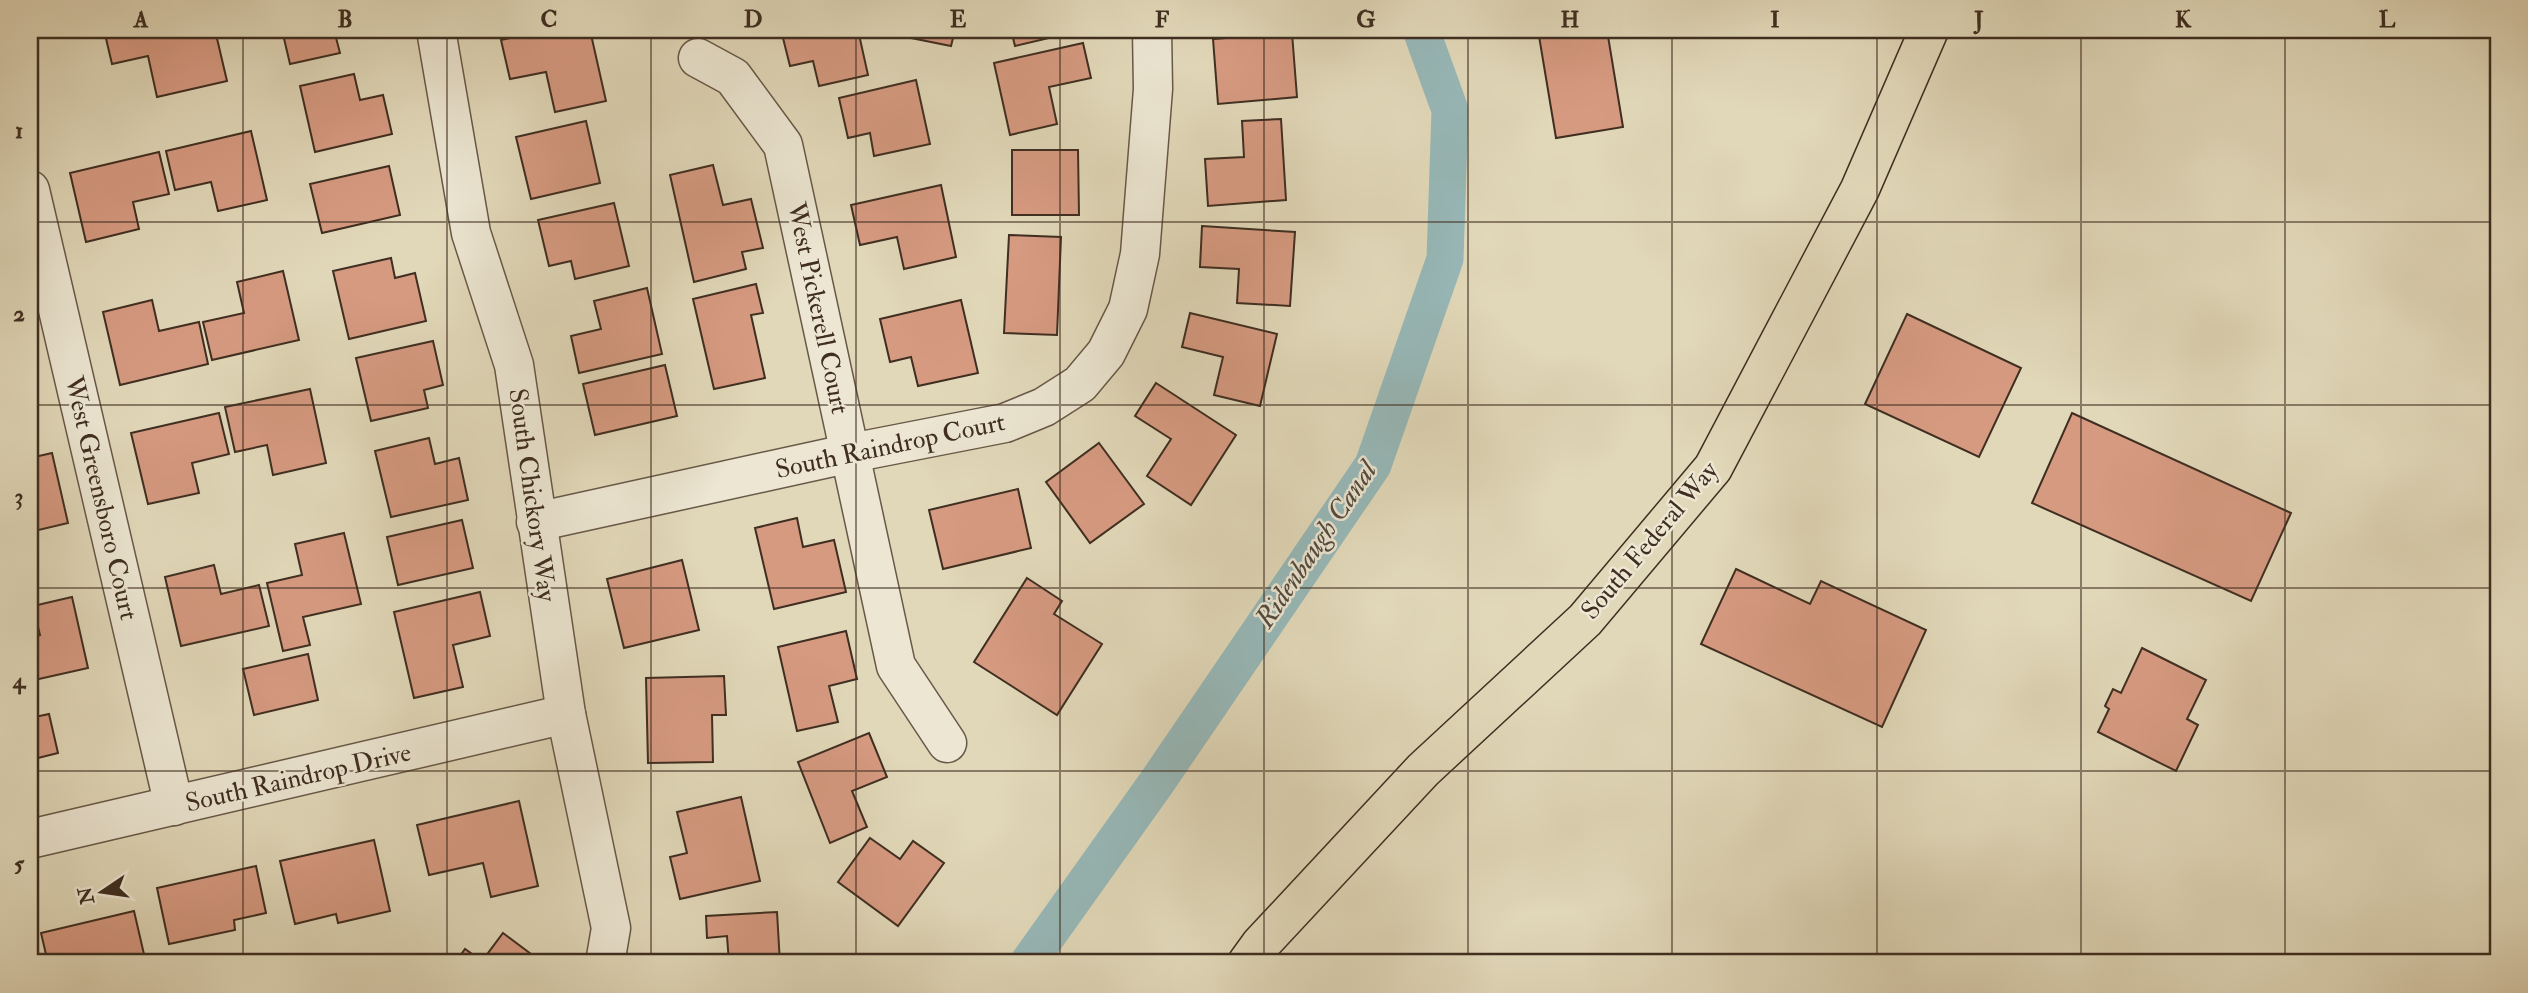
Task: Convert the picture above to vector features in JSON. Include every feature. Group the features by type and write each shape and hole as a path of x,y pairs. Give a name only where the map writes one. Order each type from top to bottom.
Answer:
{"main road":[{"name":"South Federal Way","path":"1247,963 1260,945 1423,770 1585,620 1713,468 1860,190 1929,30"}],"street":[{"name":"South Chickory Way","path":"436,30 471,233 514,365 566,714 611,928 605,963"},
{"name":"South Raindrop Court","path":"536,522 851,453 1005,424 1044,407 1080,384 1106,353 1128,309 1140,254 1153,89 1152,30"},
{"name":"West Pickerell Court","path":"698,58 733,77 783,145 896,666 947,743"},
{"name":"West Greensboro Court","path":"30,190 174,806"},
{"name":"South Raindrop Drive","path":"30,839 566,714"}],"building":[{"path":"104,30 194,30 195,34 215,30 227,81 157,97 148,56 112,64"},
{"path":"282,30 334,30 340,53 290,64"},
{"path":"547,30 590,30 606,101 555,112 546,72 510,79 501,40"},
{"path":"781,30 858,30 868,75 819,86 813,61 790,66"},
{"path":"887,30 955,30 951,46 886,33"},
{"path":"1011,30 1069,30 1070,33 1015,46"},
{"path":"1538,30 1607,30 1623,127 1556,138"},
{"path":"1292,33 1297,97 1218,104 1213,39"},
{"path":"1083,43 1091,78 1049,87 1057,124 1010,135 994,63"},
{"path":"354,74 360,100 383,95 392,134 315,152 300,86"},
{"path":"916,80 930,144 874,156 870,133 848,138 839,98"},
{"path":"1281,119 1286,200 1208,206 1205,159 1244,157 1242,121"},
{"path":"586,121 600,183 531,199 516,137"},
{"path":"251,131 267,200 218,211 211,182 175,190 166,151"},
{"path":"1012,150 1078,150 1079,215 1012,215"},
{"path":"159,152 169,194 133,202 139,229 86,242 70,173"},
{"path":"713,165 723,205 751,199 763,248 742,252 746,269 694,282 670,175"},
{"path":"389,166 400,215 322,233 310,184"},
{"path":"941,185 956,257 904,269 897,237 860,245 851,205"},
{"path":"614,203 629,266 575,279 571,261 549,266 538,220"},
{"path":"1202,226 1295,232 1290,306 1237,303 1239,269 1200,267"},
{"path":"1009,235 1061,237 1057,335 1004,333"},
{"path":"391,258 395,278 415,273 426,321 349,339 333,271"},
{"path":"283,271 299,340 212,360 203,322 244,313 237,282"},
{"path":"756,284 763,313 751,315 765,378 714,389 693,299"},
{"path":"647,288 662,354 579,373 571,336 601,329 594,301"},
{"path":"152,300 159,331 199,322 208,364 120,385 103,312"},
{"path":"961,300 978,373 918,386 911,357 890,362 880,319"},
{"path":"1190,313 1277,334 1260,406 1214,395 1223,357 1182,347"},
{"path":"1907,314 2021,368 1979,457 1865,404"},
{"path":"433,341 443,385 424,390 428,408 371,421 356,358"},
{"path":"665,365 677,416 595,435 583,384"},
{"path":"30,367 38,404 30,406"},
{"path":"1156,383 1236,435 1191,505 1147,476 1171,439 1135,416"},
{"path":"310,389 326,463 273,475 267,445 235,452 225,407"},
{"path":"219,413 229,454 192,463 199,493 148,504 131,433"},
{"path":"2072,413 2291,513 2251,601 2032,503"},
{"path":"429,438 435,464 459,458 468,500 391,517 375,451"},
{"path":"1099,443 1144,504 1090,543 1046,482"},
{"path":"52,453 68,523 30,532 30,458"},
{"path":"1018,489 1031,548 943,569 929,510"},
{"path":"797,518 803,547 834,540 846,592 774,609 755,528"},
{"path":"462,520 473,568 398,585 387,537"},
{"path":"344,533 361,604 303,617 310,645 283,651 267,583 302,575 295,544"},
{"path":"682,560 699,630 624,648 607,579"},
{"path":"214,565 221,594 259,585 269,626 181,646 165,577"},
{"path":"1736,569 1810,604 1821,581 1926,630 1882,727 1701,644"},
{"path":"1027,578 1062,601 1054,614 1102,644 1057,715 974,662"},
{"path":"480,592 490,636 453,645 463,687 414,698 394,612"},
{"path":"72,597 88,668 30,681 30,638 40,635 33,606"},
{"path":"846,631 857,679 829,686 838,722 797,731 778,647"},
{"path":"2142,648 2206,680 2187,719 2198,725 2176,771 2098,732 2109,709 2105,706 2113,689 2121,693"},
{"path":"308,654 318,700 254,715 243,669"},
{"path":"724,676 726,715 712,715 713,762 648,763 646,678"},
{"path":"49,714 58,753 30,760 30,718"},
{"path":"869,733 887,777 852,791 867,827 830,843 798,762"},
{"path":"741,797 760,881 680,899 670,857 687,853 677,812"},
{"path":"519,801 538,886 491,897 483,863 429,875 417,825"},
{"path":"870,838 900,859 913,841 944,863 898,926 838,882"},
{"path":"374,840 390,911 338,923 336,914 295,924 280,861"},
{"path":"256,866 266,913 234,920 235,930 169,944 157,888"},
{"path":"134,911 146,963 48,963 41,933"},
{"path":"777,912 780,963 729,963 727,936 707,938 706,916"},
{"path":"503,933 543,963 455,963 465,949 482,961"}],"waterway":[{"name":"Ridenbaugh Canal","path":"1028,963 1157,782 1373,465 1445,259 1450,110 1421,30"}]}
